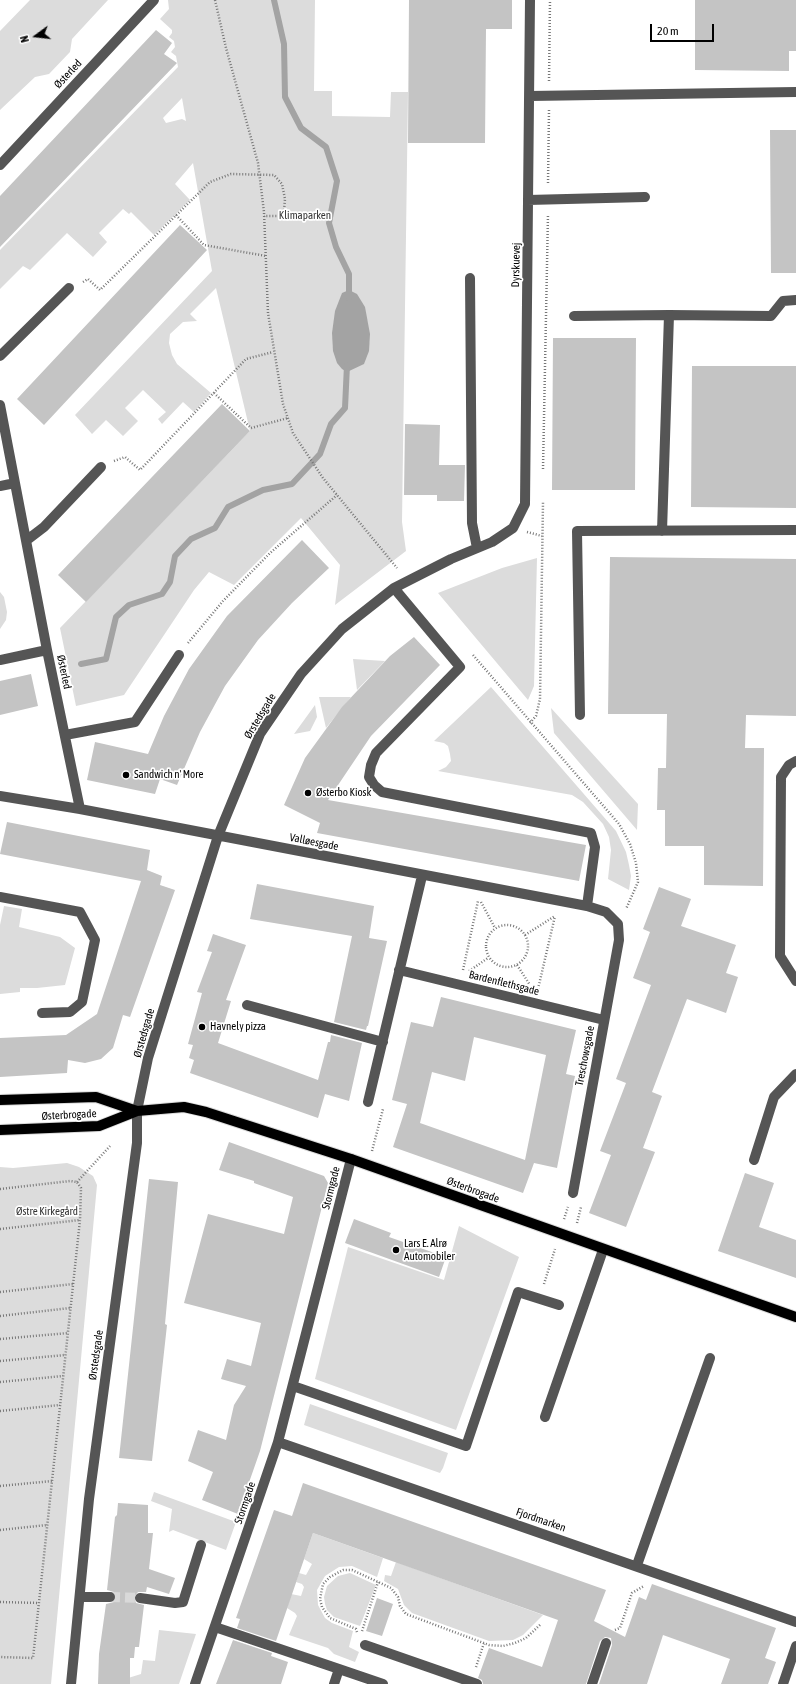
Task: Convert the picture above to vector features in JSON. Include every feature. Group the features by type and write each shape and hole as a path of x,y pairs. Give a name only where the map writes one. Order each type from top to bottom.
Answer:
{"main road":[{"name":"Østerbrogade","path":"0,1100 96,1098 137,1111"},
{"name":"Østerbrogade","path":"0,1130 99,1126 137,1111 184,1107 206,1112 351,1159 572,1239 796,1317"}],"street":[{"name":"Østerled","path":"0,165 154,0"},
{"name":"Dyrskuevej","path":"513,528 525,504 530,0"},
{"path":"530,96 796,92"},
{"path":"528,200 646,197"},
{"path":"470,278 472,523 477,548"},
{"path":"0,356 70,288"},
{"path":"574,316 771,316 783,301 796,300"},
{"path":"662,531 669,315"},
{"name":"Østerled","path":"0,405 27,540 46,650 80,809"},
{"path":"27,540 44,527 101,467"},
{"path":"0,486 15,483"},
{"name":"Ørstedsgade","path":"71,1684 90,1499 137,1143 137,1111 148,1058 218,836 260,734 301,674 342,629 394,588 407,580 492,542 513,528"},
{"path":"580,715 577,531 796,530"},
{"path":"394,588 460,667 376,753 371,765 369,777 374,785 382,792 591,833 596,847 587,906"},
{"path":"0,660 46,650"},
{"path":"65,735 135,722 179,655"},
{"path":"796,761 789,766 781,777 780,956 796,981"},
{"name":"Valløesgade","path":"0,796 80,809 422,876 587,906 606,912 618,924"},
{"path":"368,1102 422,876"},
{"path":"0,897 80,912 95,940 82,1002 70,1012 42,1013"},
{"name":"Treschowsgade","path":"573,1193 619,940 618,924"},
{"name":"Bardenflethsgade","path":"399,970 536,999 604,1020"},
{"path":"247,1005 383,1042"},
{"path":"754,1160 774,1097 796,1074"},
{"name":"Stormgade","path":"195,1684 278,1442 351,1159"},
{"path":"545,1417 603,1250"},
{"path":"293,1386 466,1446 518,1292 559,1305"},
{"path":"637,1565 710,1358"},
{"name":"Fjordmarken","path":"278,1442 637,1565 796,1622"},
{"path":"140,1598 176,1603 183,1602 201,1546"},
{"path":"80,1597 110,1597"},
{"path":"215,1627 383,1684"},
{"path":"592,1684 606,1642"},
{"path":"365,1645 474,1683"},
{"path":"783,1684 796,1646"},
{"path":"334,1684 340,1669"}],"path":[{"path":"215,0 260,174 264,216 268,314 273,352 288,418 293,433 304,452 323,478 407,580"},
{"path":"543,474 550,0"},
{"path":"70,288 88,279 100,290 210,182 231,174 269,174 278,179 282,184 285,199 284,210 280,216 264,216"},
{"path":"176,215 204,245 266,256"},
{"path":"101,467 125,456 140,470 246,359 273,352"},
{"path":"214,393 251,428 288,418"},
{"path":"179,655 223,601 270,553 337,495"},
{"path":"530,723 536,716 540,699 543,497"},
{"path":"488,958 462,975 478,898 495,928"},
{"path":"536,999 558,900"},
{"path":"525,935 554,916"},
{"path":"502,925 510,925 525,935 528,943 527,952 524,959 517,965 501,967 488,958 486,941 489,934 495,928 502,925"},
{"path":"517,965 536,999"},
{"path":"368,1102 384,1107 368,1165"},
{"path":"0,1189 77,1182 110,1146"},
{"path":"0,1657 33,1658 80,1220 81,1188 77,1182"},
{"path":"572,1239 583,1201 573,1193"},
{"path":"0,1229 80,1220"},
{"path":"0,1292 73,1284"},
{"path":"0,1316 70,1308"},
{"path":"0,1339 68,1333"},
{"path":"0,1361 65,1355"},
{"path":"0,1382 63,1376"},
{"path":"0,1411 60,1405"},
{"path":"0,1486 52,1481"},
{"path":"0,1530 47,1525"},
{"path":"378,1582 360,1636 356,1629 330,1618 322,1607 320,1591 323,1584 336,1573 352,1570 378,1582 391,1588 398,1597 400,1606 406,1614 484,1643 503,1646 515,1643 526,1638 541,1624"},
{"path":"606,1642 610,1632 620,1628 632,1594 644,1587 650,1570"},
{"path":"0,1602 39,1603"},
{"path":"474,1683 484,1643"}],"green space":[{"path":"30,0 108,0 72,39 70,52 49,74 35,77 0,110 0,31"},
{"name":"Klimaparken","path":"168,0 315,0 314,91 332,91 332,116 390,117 391,92 408,92 402,522 406,551 335,605 340,565 301,518 234,585 209,572 194,590 124,695 76,706 60,628 250,431 216,288 190,314 197,321 183,322 170,334 169,343 172,355 177,364 211,393 194,412 183,402 162,424 158,419 166,412 143,390 125,408 138,421 123,436 106,420 92,434 75,415 212,271 193,163 175,184 190,200 154,235 131,212 129,214 123,209 99,233 107,242 93,257 67,233 30,270 23,266 0,289 0,250 178,67 176,56 171,52 175,47 174,41 169,37 172,30 160,19 169,9","holes":["182,98 186,121 182,119 166,123 163,118"]},
{"path":"537,558 534,686 528,700 438,593 502,568"},
{"path":"0,592 4,597 7,612 6,620 0,629"},
{"path":"353,659 385,661 357,690"},
{"path":"491,687 616,831 626,852 629,865 631,876 629,890 608,879 611,850 609,837 603,824 583,802 572,795 438,771 446,767 451,761 448,746 444,743 434,741"},
{"path":"319,697 351,697 326,728"},
{"path":"315,705 317,717 310,731 294,734"},
{"path":"551,708 638,804 637,830 554,733"},
{"path":"4,906 22,909 19,927 60,937 75,948 65,985 20,988 20,992 0,994 0,925"},
{"name":"Østre Kirkegård","path":"67,1163 79,1167 93,1176 97,1185 51,1684 0,1684 0,1167 13,1168"},
{"path":"459,1226 519,1257 456,1430 315,1379 348,1247 444,1280"},
{"path":"310,1404 448,1453 443,1468 440,1473 304,1425"},
{"path":"154,1492 236,1522 226,1550 173,1530 169,1532 172,1509 151,1501"},
{"path":"313,1533 383,1558 377,1577 352,1566 339,1567 325,1576 317,1590 318,1605 325,1618 332,1623 353,1631 349,1647 359,1652 355,1662 334,1654 328,1648 289,1635 297,1616 287,1608 291,1594 301,1596 304,1587 302,1584 296,1582 299,1573 306,1575 312,1564 304,1559"},
{"path":"396,1562 543,1615 523,1635 513,1640 489,1641 412,1613 404,1605 398,1589 384,1581 385,1575 391,1576"},
{"path":"350,1573 376,1585 360,1626 334,1617 327,1610 325,1604 324,1597 327,1586 338,1576"},
{"path":"159,1630 196,1634 179,1684 124,1684 125,1679 141,1674 143,1660 155,1661"}],"shaded area":[{"path":"349,290 357,294 365,307 370,334 369,351 364,364 347,372 337,363 333,351 332,333 335,311 342,293"}],"building":[{"path":"409,0 512,0 512,29 486,29 485,143 408,143"},
{"path":"695,0 796,0 796,51 789,51 789,71 695,70"},
{"path":"156,30 172,43 164,54 177,63 0,247 0,196"},
{"path":"770,130 796,130 796,273 771,273"},
{"path":"180,225 207,250 44,425 17,399"},
{"path":"553,338 636,338 635,490 552,490"},
{"path":"692,366 796,366 796,508 691,507"},
{"path":"222,404 250,431 86,602 58,575"},
{"path":"405,424 440,425 439,465 465,465 464,501 437,501 437,495 404,495"},
{"path":"302,540 329,568 292,603 258,640 225,686 200,732 177,785 160,779 155,794 87,780 95,742 148,754 164,716 189,669 227,616"},
{"path":"610,557 796,559 796,716 746,715 745,748 764,748 763,886 704,885 704,846 665,846 665,810 657,810 658,768 666,768 667,714 608,714"},
{"path":"414,637 440,665 371,736 328,800 586,845 579,881 317,833 320,823 284,805 305,758 342,707 390,656"},
{"path":"31,674 38,706 0,715 0,681"},
{"path":"7,822 150,850 147,870 162,876 160,885 175,890 130,1017 123,1015 113,1048 101,1059 85,1063 68,1060 67,1073 0,1077 0,1038 66,1035 97,1014 141,881 0,854"},
{"path":"257,884 374,906 369,938 387,941 366,1030 334,1022 352,936 250,919"},
{"path":"659,887 691,899 681,926 736,945 726,973 738,977 726,1013 687,999 652,1092 662,1096 643,1148 655,1152 626,1227 589,1213 611,1155 600,1151 626,1083 616,1079 651,985 633,978 650,932 643,929"},
{"path":"213,934 246,945 226,1000 231,1001 218,1043 318,1080 331,1035 362,1043 349,1101 325,1094 318,1118 190,1073 194,1060 189,1058 193,1045 188,1044 202,993 197,992 212,952 207,951"},
{"path":"441,997 576,1030 566,1074 575,1076 557,1168 534,1163 523,1193 393,1147 407,1104 392,1100 411,1022 433,1027","holes":["474,1037 546,1055 525,1160 420,1123 432,1072 465,1081"]},
{"path":"229,1142 324,1176 328,1183 260,1451 238,1514 202,1500 213,1472 188,1461 198,1430 226,1440 234,1405 246,1386 221,1379 227,1359 251,1366 261,1323 184,1303 208,1214 284,1234 293,1197 254,1183 254,1181 219,1170"},
{"path":"745,1173 774,1183 759,1227 796,1240 796,1278 718,1251"},
{"path":"149,1179 178,1182 165,1324 167,1325 152,1461 119,1458"},
{"name":"Lars E. Alrø Automobiler","path":"354,1219 391,1233 389,1237 446,1257 439,1277 345,1243"},
{"path":"303,1483 606,1590 594,1621 625,1637 639,1597 646,1600 652,1584 776,1628 765,1658 776,1662 768,1684 721,1684 730,1659 663,1635 647,1684 599,1684 612,1645 611,1638 605,1637 600,1641 586,1684 483,1684 482,1680 478,1678 489,1648 542,1667 558,1620 313,1533 276,1641 237,1628 240,1619 236,1618 274,1510 292,1516"},
{"path":"118,1503 148,1505 148,1533 153,1533 149,1569 175,1578 169,1594 147,1587 146,1592 138,1592 134,1597 136,1603 144,1605 139,1647 135,1647 134,1658 130,1658 130,1684 98,1684 99,1654 106,1604 114,1602 116,1597 114,1592 107,1590 115,1517 117,1515"},
{"path":"377,1598 393,1604 382,1636 366,1631"},
{"path":"233,1640 272,1653 271,1656 288,1662 281,1684 216,1684"}],"waterway":[{"path":"274,0 284,44 285,97 301,128 326,147 337,181 329,223 336,247 349,274 349,298"},
{"path":"81,664 106,659 116,617 129,605 162,594 170,582 175,556 191,539 215,528 228,507 263,490 292,484 320,454 331,424 345,408 347,365"}],"tunnel":[{"path":"110,1597 140,1598"}],"place":[{"name":"Sandwich n' More","path":"126,775"},
{"name":"Østerbo Kiosk","path":"308,793"},
{"name":"Havnely pizza","path":"202,1027"},
{"name":"Lars E. Alrø Automobiler","path":"396,1250"}]}
